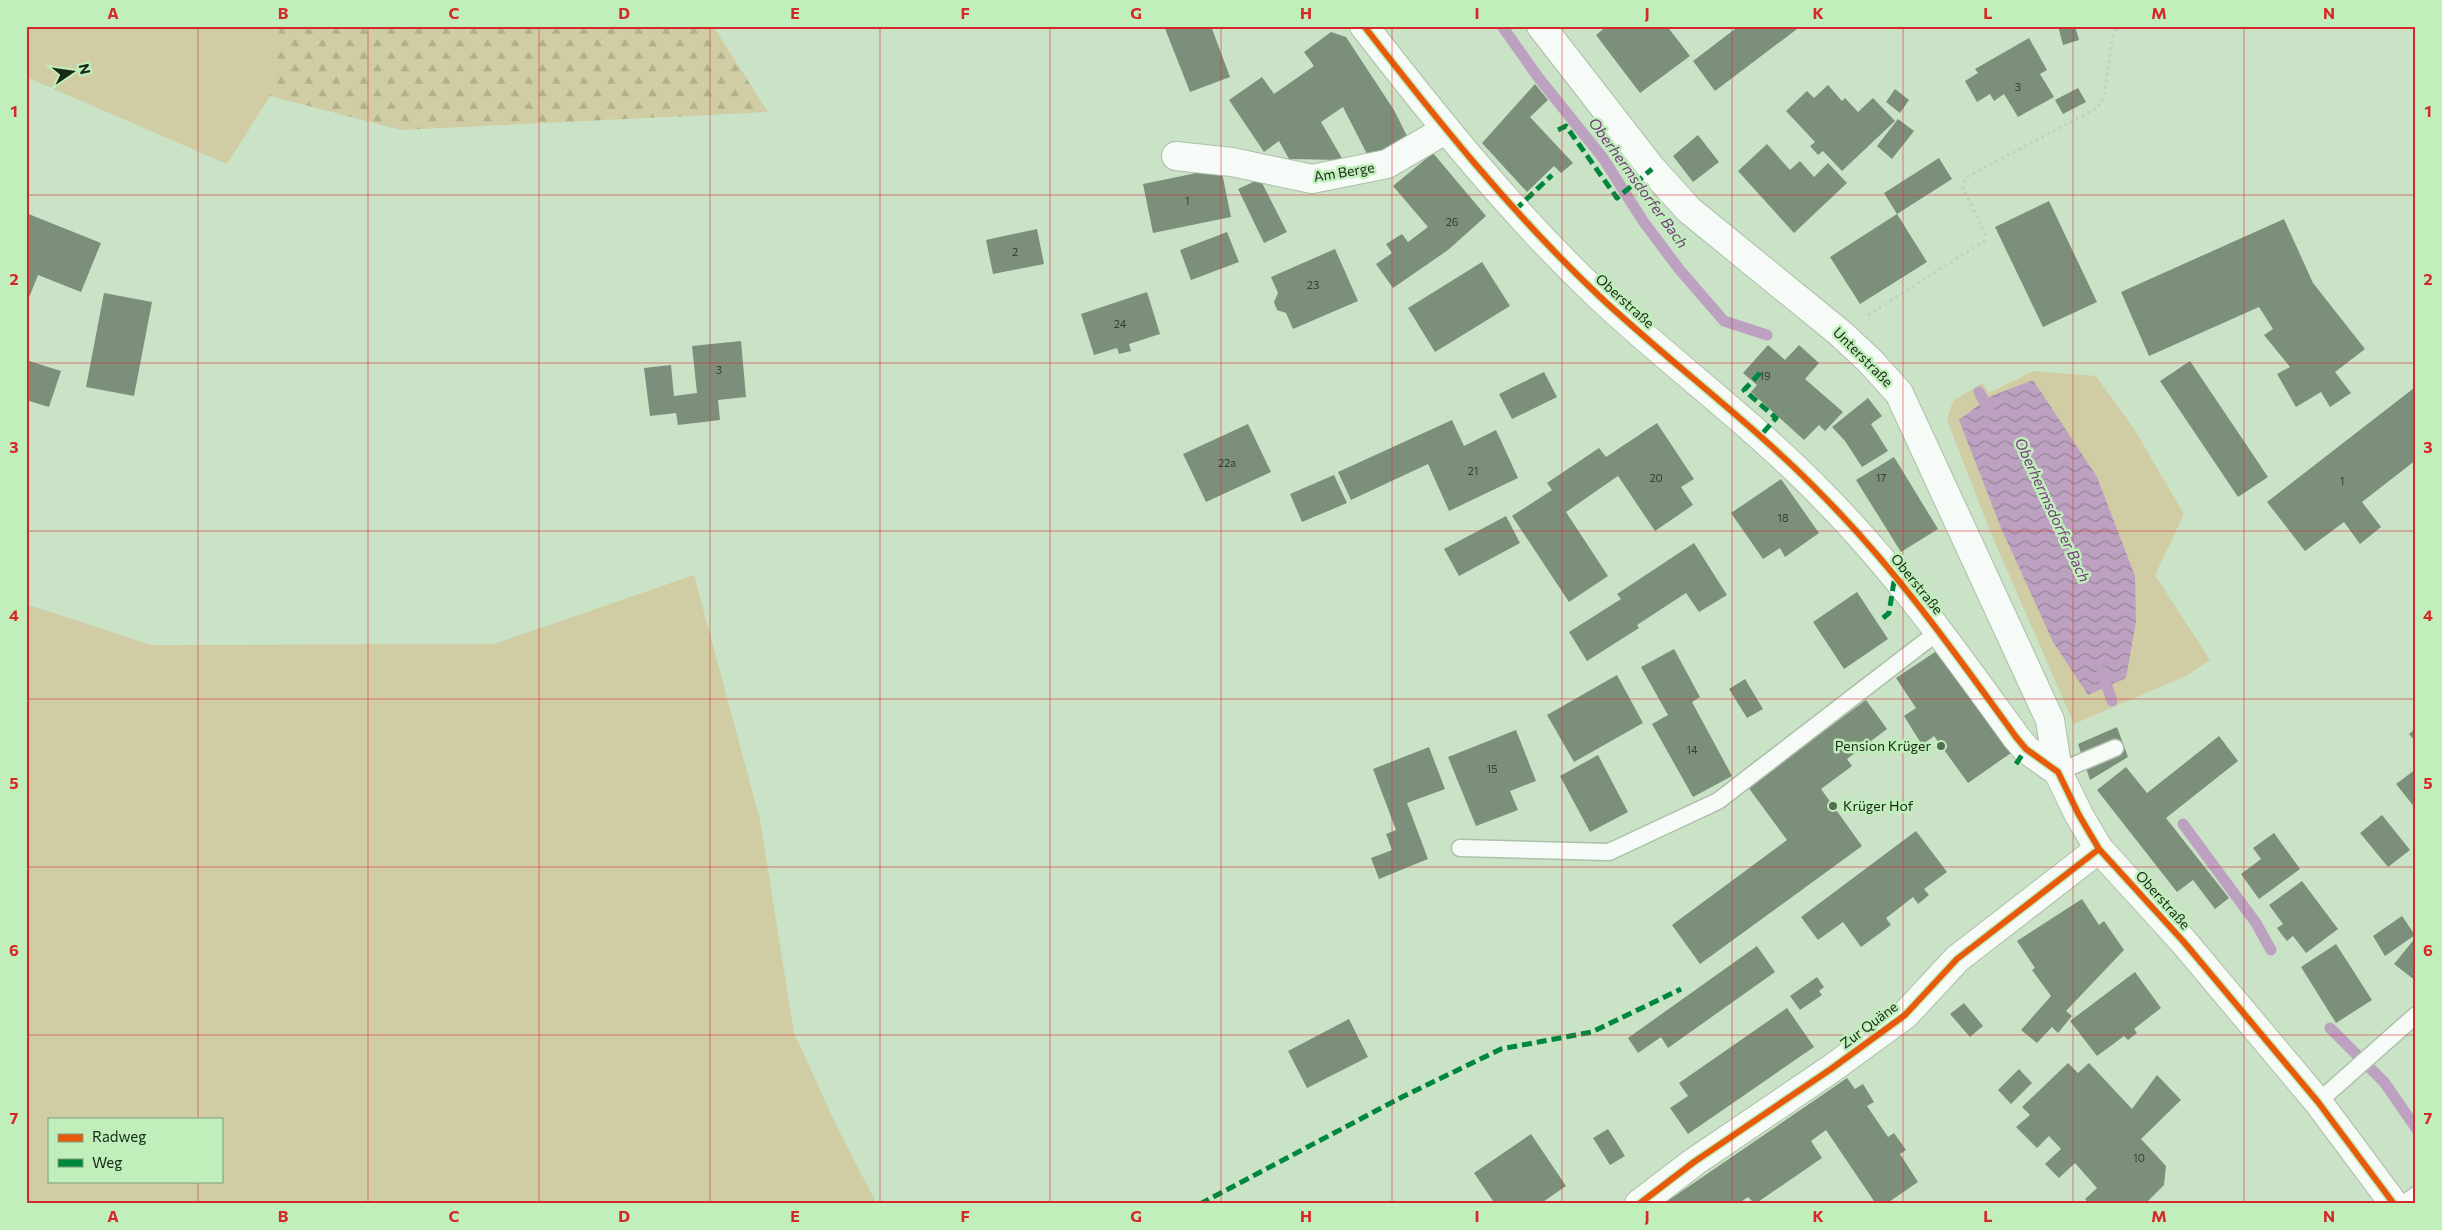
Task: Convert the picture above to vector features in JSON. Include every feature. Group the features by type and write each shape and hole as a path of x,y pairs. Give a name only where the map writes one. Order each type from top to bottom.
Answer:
{"street":[{"name":"Oberstraße","path":"1364,26 1445,130 1515,210 1597,294 1761,435 1825,498 1895,575 1939,631 2016,737 2026,749 2058,772 2079,815 2099,849 2183,941 2318,1102 2394,1204"},
{"name":"Unterstraße","path":"1541,26 1652,169 1689,210 1840,333 1869,360 1899,393 2050,720 2058,772"},
{"name":"Am Berge","path":"1176,156 1232,162 1312,179 1387,164 1445,130"},
{"name":"Zur Quäne","path":"1639,1204 1694,1162 1898,1020 1957,959 2099,849"}],"lane":[{"path":"1460,848 1609,852 1718,801 1939,631"},
{"path":"2058,772 2115,748"},
{"path":"2318,1102 2416,1014"},
{"path":"2404,1204 2416,1195"}],"path":[{"path":"1840,333 1984,241 1986,234 1963,188 1965,178 2097,108 2104,97 2113,34 2118,26"}],"green space":[{"path":"280,26 270,96 227,164 26,77 26,27"},
{"path":"280,26 713,26 768,112 401,130 270,96"},
{"path":"2034,371 2096,376 2134,429 2184,514 2155,575 2210,660 2188,675 2074,724 1990,531 1947,420 1953,401 1982,383 1989,393"},
{"path":"694,575 760,820 794,1033 838,1129 877,1204 26,1204 26,604 151,645 494,644"}],"water":[{"path":"2033,380 2097,477 2135,576 2136,622 2126,678 2088,695 2053,642 2001,528 1959,420 1989,397"}],"building":[{"path":"1164,26 1211,26 1230,77 1190,92"},
{"path":"1607,26 1667,26 1690,56 1640,93 1596,35"},
{"path":"1739,26 1801,26 1715,91 1693,61"},
{"path":"2058,26 2075,26 2079,40 2063,45"},
{"path":"1331,32 1346,37 1394,110 1409,140 1369,158 1343,107 1321,122 1343,160 1289,159 1279,141 1264,152 1229,100 1262,77 1274,94 1314,66 1304,52"},
{"path":"2029,38 2047,70 2040,74 2054,97 2018,117 2004,94 1994,101 1990,94 1977,102 1965,81 1978,73 1975,69"},
{"path":"1535,84 1548,100 1530,117 1573,163 1561,173 1554,166 1527,192 1482,143"},
{"path":"1828,85 1842,101 1845,98 1858,112 1873,98 1895,121 1842,171 1823,151 1818,155 1810,146 1815,142 1786,111 1807,91 1814,98"},
{"path":"2078,88 2086,102 2063,114 2055,100"},
{"path":"1895,89 1909,100 1900,113 1886,102"},
{"path":"1898,119 1914,131 1892,159 1877,146"},
{"path":"1698,135 1719,162 1693,182 1673,156"},
{"path":"1767,144 1790,170 1800,161 1814,177 1828,163 1847,183 1794,233 1738,171"},
{"path":"1433,153 1486,216 1448,250 1393,288 1376,264 1392,253 1386,244 1402,234 1408,242 1428,227 1393,186"},
{"path":"1939,158 1952,179 1897,214 1884,193"},
{"path":"1221,168 1231,217 1153,233 1143,184"},
{"path":"1260,179 1287,232 1264,243 1238,189"},
{"path":"2049,201 2097,302 2043,327 1995,227"},
{"path":"26,213 101,243 81,292 38,275 26,305"},
{"path":"1897,214 1927,262 1860,304 1830,257"},
{"path":"2284,219 2313,283 2365,349 2335,372 2351,393 2330,407 2321,392 2296,407 2277,374 2290,367 2264,335 2273,329 2259,307 2149,356 2121,292"},
{"path":"1037,229 1044,264 993,274 986,240"},
{"path":"1227,232 1239,262 1191,280 1180,250"},
{"path":"1335,249 1358,301 1293,329 1286,313 1277,310 1274,302 1278,293 1271,277"},
{"path":"1482,262 1510,306 1435,352 1408,308"},
{"path":"1147,292 1160,334 1129,344 1131,351 1119,354 1117,348 1094,355 1081,314"},
{"path":"104,293 152,302 134,396 86,387"},
{"path":"741,341 746,397 718,400 720,420 678,425 676,413 650,416 644,368 671,365 674,396 697,393 692,346"},
{"path":"1768,345 1785,360 1799,345 1819,363 1805,379 1843,412 1825,431 1819,425 1804,440 1751,392 1757,385 1743,373"},
{"path":"26,360 61,371 49,407 26,400"},
{"path":"2190,361 2268,477 2238,497 2160,381"},
{"path":"1544,372 1557,397 1512,419 1499,394"},
{"path":"2414,388 2416,460 2362,502 2381,527 2360,544 2344,522 2305,551 2267,502"},
{"path":"1868,398 1882,416 1871,424 1888,451 1862,467 1845,441 1832,427"},
{"path":"1452,420 1464,446 1496,430 1518,478 1449,511 1428,464 1351,500 1338,472"},
{"path":"1657,423 1694,479 1681,487 1693,505 1655,531 1618,476 1566,512 1608,576 1569,602 1512,516 1552,490 1547,483 1599,448 1606,457"},
{"path":"1248,424 1271,472 1206,502 1183,454"},
{"path":"1894,457 1938,529 1901,552 1856,480"},
{"path":"1334,475 1347,503 1302,522 1290,494"},
{"path":"1781,479 1819,533 1785,557 1780,548 1763,559 1731,513"},
{"path":"1506,516 1520,543 1459,576 1444,549"},
{"path":"1694,543 1727,595 1699,612 1686,593 1637,625 1639,628 1587,661 1569,632 1621,599 1617,594"},
{"path":"1857,592 1888,639 1844,669 1813,622"},
{"path":"1674,649 1700,697 1692,702 1732,776 1693,797 1652,724 1668,715 1641,667"},
{"path":"1938,650 2011,753 1968,783 1934,736 1922,745 1904,716 1916,708 1896,678"},
{"path":"1617,675 1643,723 1574,762 1547,715"},
{"path":"1745,679 1763,709 1747,718 1729,689"},
{"path":"1866,700 1887,729 1847,759 1852,766 1821,789 1862,846 1700,964 1672,925 1787,840 1748,787"},
{"path":"2117,727 2128,757 2090,780 2078,744"},
{"path":"2416,728 2416,742 2409,734"},
{"path":"1516,730 1536,781 1510,791 1518,810 1476,826 1448,757"},
{"path":"2219,736 2238,761 2166,818 2229,898 2215,909 2193,880 2177,892 2097,790 2126,767 2147,793"},
{"path":"1429,747 1445,789 1407,803 1428,859 1379,879 1371,858 1392,850 1386,834 1396,830 1373,769"},
{"path":"1598,755 1628,812 1590,832 1560,776"},
{"path":"2416,769 2416,809 2396,784"},
{"path":"2382,815 2410,850 2388,867 2360,833"},
{"path":"1916,831 1947,872 1924,889 1929,895 1918,904 1913,897 1886,918 1891,925 1861,947 1843,922 1818,940 1801,917"},
{"path":"2274,833 2300,869 2259,899 2241,874 2261,859 2253,848"},
{"path":"2302,881 2338,929 2306,953 2293,936 2287,941 2282,935 2277,928 2283,924 2269,905"},
{"path":"2082,899 2099,925 2104,921 2124,950 2066,1011 2072,1016 2058,1033 2052,1027 2037,1043 2021,1030 2051,996 2032,970 2035,968 2017,941"},
{"path":"2402,916 2415,935 2385,956 2373,936"},
{"path":"2416,937 2416,981 2394,964"},
{"path":"2336,944 2372,1000 2336,1023 2301,967"},
{"path":"1757,946 1775,972 1668,1048 1661,1037 1638,1053 1628,1038"},
{"path":"2135,972 2161,1008 2134,1029 2137,1033 2128,1040 2124,1036 2097,1056 2070,1021"},
{"path":"1817,977 1824,987 1819,991 1822,995 1800,1010 1790,996"},
{"path":"1964,1003 1983,1026 1970,1037 1950,1014"},
{"path":"1787,1008 1814,1047 1688,1134 1670,1108 1688,1096 1679,1083"},
{"path":"1349,1019 1368,1057 1307,1088 1288,1051"},
{"path":"2068,1063 2078,1073 2089,1063 2132,1109 2157,1075 2181,1100 2141,1139 2166,1166 2164,1185 2145,1204 2089,1204 2085,1199 2097,1188 2075,1163 2059,1178 2045,1164 2061,1149 2049,1136 2037,1148 2016,1127 2030,1115 2022,1107"},
{"path":"2019,1069 2032,1083 2011,1104 1998,1090"},
{"path":"1847,1078 1855,1089 1863,1084 1874,1102 1867,1106 1888,1137 1894,1133 1906,1150 1900,1154 1918,1182 1886,1204 1876,1204 1826,1130 1811,1141 1822,1158 1755,1204 1748,1197 1738,1204 1663,1204"},
{"path":"1608,1129 1625,1156 1610,1165 1593,1138"},
{"path":"1531,1134 1566,1186 1540,1204 1495,1204 1474,1173"}],"waterway":[{"name":"Oberhermsdorfer Bach","path":"1502,26 1538,77 1603,158 1643,221 1679,269 1724,321 1767,335"},
{"name":"Oberhermsdorfer Bach","path":"1979,392 1990,412"},
{"name":"Oberhermsdorfer Bach","path":"2102,672 2112,701"},
{"name":"Oberhermsdorfer Bach","path":"2183,824 2256,923 2271,950"},
{"name":"Oberhermsdorfer Bach","path":"2330,1028 2384,1082 2416,1128"}],"marked path":[{"path":"1558,130 1566,126 1617,198 1652,169"},
{"path":"1515,210 1552,175"},
{"path":"1760,373 1744,390 1776,418 1761,435"},
{"path":"1883,618 1889,613 1895,575"},
{"path":"2016,764 2026,749"},
{"path":"1200,1204 1402,1097 1501,1049 1592,1032 1681,989"}],"cycle path":[{"path":"1364,26 1476,164 1565,263 1625,320 1741,419 1798,471 1877,554 1925,614 2016,737 2026,749 2058,772 2079,815 2099,849 2183,941 2318,1102 2394,1204"},
{"path":"1639,1204 1694,1162 1831,1069 1905,1015 1957,959 2099,849"}],"place":[{"name":"Pension Krüger","path":"1941,746"},
{"name":"Krüger Hof","path":"1833,806"}]}
